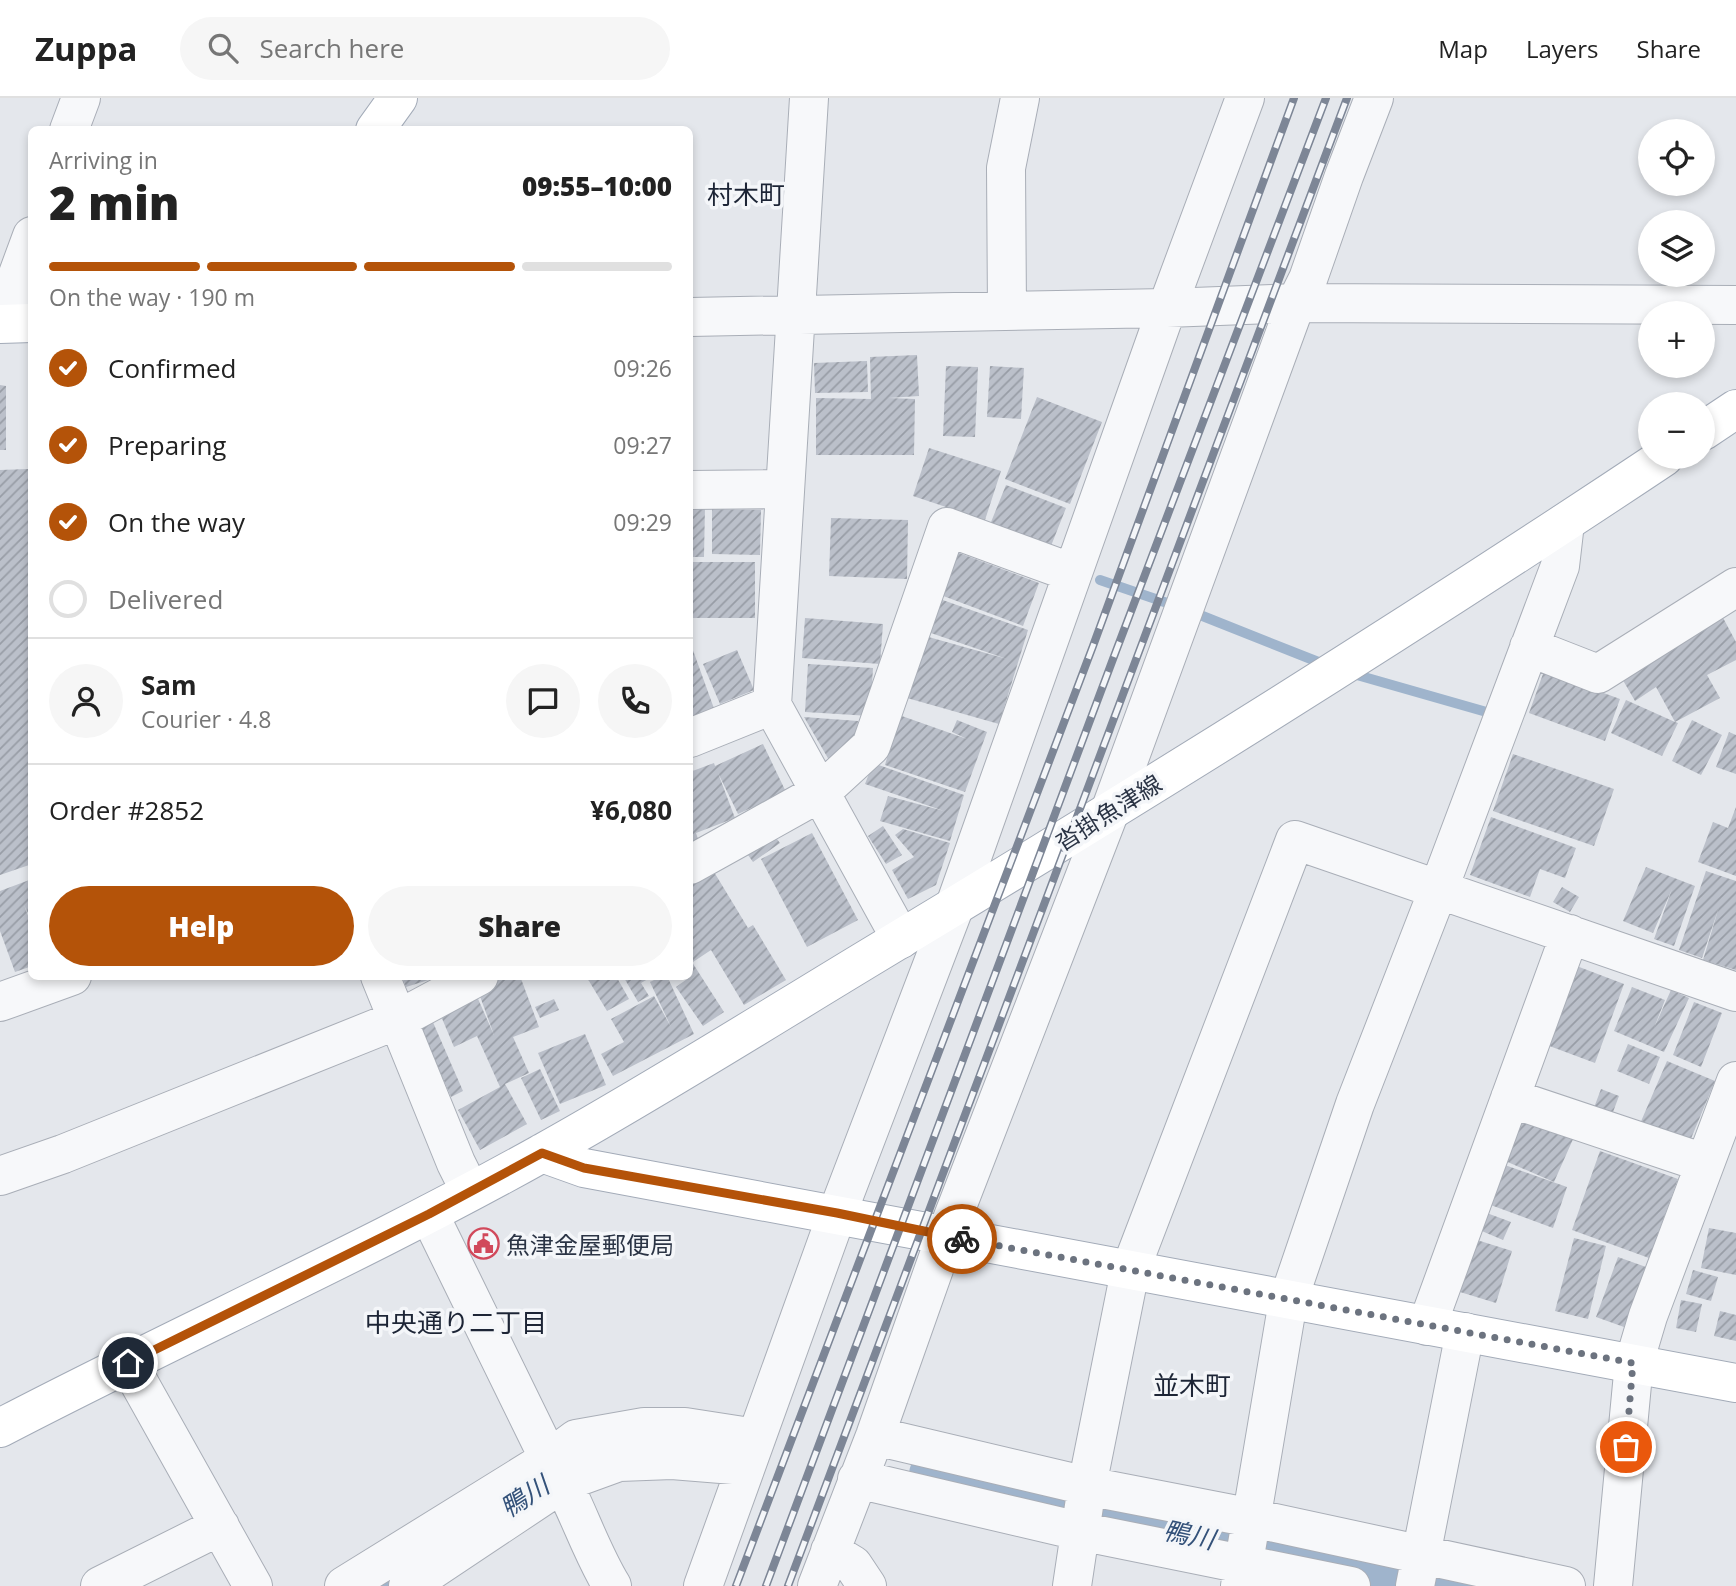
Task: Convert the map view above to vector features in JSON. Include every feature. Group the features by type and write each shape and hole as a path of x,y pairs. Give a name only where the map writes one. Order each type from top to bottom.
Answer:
{"main road":[{"path":"378,126 398,98"},
{"path":"1715,423 1736,409"},
{"name":"沓掛魚津線","path":"0,1428 429,1214 542,1153 954,908 1565,523 1646,469"},
{"path":"542,1153 584,1168 837,1213 1288,1301 1736,1382"}],"street":[{"path":"70,126 80,98"},
{"path":"809,98 772,705 901,939"},
{"path":"1007,312 1006,169 1020,98"},
{"path":"703,1586 837,1213 954,908 1167,308 1245,98"},
{"path":"817,1586 875,1436 946,1236 1110,811 1374,98"},
{"path":"16,323 18,274 28,247"},
{"path":"693,317 797,317 1296,303 1736,304"},
{"path":"693,490 785,489"},
{"path":"1242,1575 1288,1301 1354,1104 1439,888 1560,566 1565,523"},
{"path":"693,863 821,792 871,746 947,527 1073,573"},
{"path":"1529,648 1598,674 1736,587"},
{"path":"693,737 772,705"},
{"path":"1072,1586 1083,1509 1130,1271 1295,840 1736,992"},
{"path":"1427,1326 1570,934"},
{"path":"0,1002 61,980"},
{"path":"382,980 470,1191"},
{"path":"0,1176 64,1154 397,1020 472,980"},
{"path":"1613,1586 1633,1363 1704,1163 1736,1082"},
{"path":"1510,1098 1704,1163"},
{"path":"429,1214 557,1471 596,1559 612,1586"},
{"path":"1418,1570 1465,1332"},
{"path":"128,1363 253,1586"},
{"path":"408,1586 557,1471 576,1439 644,1427 685,1427 751,1452"},
{"path":"875,1436 1083,1509 1242,1575 1351,1586"},
{"path":"344,1586 557,1471"},
{"path":"857,1479 1083,1509 1252,1518 1418,1570 1566,1586"},
{"path":"100,1586 219,1525"},
{"path":"830,1550 853,1565 867,1586"}],"building":[{"path":"917,355 919,396 888,398 915,399 914,455 816,455 816,398 871,399 870,357"},
{"path":"867,361 868,392 815,393 814,363"},
{"path":"946,366 978,367 975,437 943,436"},
{"path":"990,366 1024,368 1021,419 987,417"},
{"path":"0,385 6,386 6,450 0,450"},
{"path":"1037,397 1102,422 1070,504 1005,479"},
{"path":"929,448 1001,471 985,520 913,496"},
{"path":"28,469 28,865 0,875 0,470"},
{"path":"1006,485 1066,508 1049,551 989,527"},
{"path":"693,506 705,507 704,557 693,557"},
{"path":"712,509 761,510 760,555 712,554"},
{"path":"831,518 908,520 907,579 829,576"},
{"path":"954,551 1039,583 1023,626 938,594"},
{"path":"693,562 755,562 755,618 693,618"},
{"path":"937,598 1028,630 999,724 907,698 925,636 1007,659 925,631"},
{"path":"1721,614 1736,642 1736,660 1707,675 1720,698 1675,722 1656,687 1635,701 1617,670"},
{"path":"805,618 883,624 880,664 802,658"},
{"path":"693,650 716,714 695,722 693,716"},
{"path":"737,650 754,690 720,704 703,664"},
{"path":"808,664 873,668 870,716 805,712"},
{"path":"1544,671 1620,699 1605,741 1529,713"},
{"path":"1626,700 1678,723 1662,756 1611,733"},
{"path":"899,715 967,739 952,732 957,720 987,732 965,792 885,765"},
{"path":"804,717 858,721 857,739 829,760"},
{"path":"1692,720 1722,735 1701,775 1672,761"},
{"path":"1729,732 1736,735 1736,774 1716,767"},
{"path":"763,744 786,792 738,814 718,773 735,818 696,833 699,842 693,844 693,771 714,763 715,766"},
{"path":"1513,754 1614,789 1594,846 1493,811"},
{"path":"873,763 964,795 950,841 880,821 888,796 944,811 865,784"},
{"path":"1736,807 1736,876 1698,862 1713,822 1728,828"},
{"path":"1491,817 1576,848 1565,878 1540,869 1530,897 1470,875"},
{"path":"883,826 902,855 886,864 868,836"},
{"path":"903,829 950,843 936,885 908,899 892,870 914,857 895,835"},
{"path":"770,830 780,843 753,862 743,848"},
{"path":"812,833 858,920 807,947 761,859"},
{"path":"711,867 748,928 753,925 786,980 744,1005 711,950 693,962 693,878"},
{"path":"1646,867 1695,886 1674,946 1654,939 1672,889 1653,933 1623,921"},
{"path":"1706,871 1736,881 1736,970 1703,960 1719,907 1702,958 1679,950"},
{"path":"28,880 28,914 24,905 28,916 28,967 15,972 0,931 0,891"},
{"path":"1562,887 1579,897 1570,912 1553,902"},
{"path":"693,964 724,1012 703,1026 676,987 686,980 693,980"},
{"path":"1574,965 1624,984 1595,1063 1544,1044"},
{"path":"403,980 428,980 406,987"},
{"path":"497,980 521,980 539,1027 513,1037 529,1073 505,1084 527,1124 480,1150 458,1110 500,1087 477,1036 454,1047 438,1009 475,992 494,1035 477,988"},
{"path":"588,980 618,980 629,999 607,1011"},
{"path":"625,980 646,980 641,983 649,996 638,1002"},
{"path":"669,980 694,1034 613,1076 601,1054 624,1042 611,1019 654,996 671,1027 650,982"},
{"path":"1632,987 1665,1000 1654,1028 1671,990 1689,998 1664,1052 1614,1031"},
{"path":"554,999 559,1010 540,1018 535,1007"},
{"path":"1694,1002 1722,1013 1701,1067 1673,1055"},
{"path":"432,1020 463,1091 451,1097 420,1026"},
{"path":"585,1034 606,1085 560,1104 538,1053"},
{"path":"1628,1044 1660,1057 1649,1084 1617,1071"},
{"path":"1667,1061 1715,1081 1685,1153 1636,1133"},
{"path":"540,1069 560,1111 541,1120 521,1078"},
{"path":"1601,1089 1619,1096 1610,1120 1592,1113"},
{"path":"1523,1114 1574,1137 1554,1182 1503,1160"},
{"path":"1600,1151 1678,1179 1649,1258 1572,1230"},
{"path":"1502,1164 1567,1187 1553,1228 1488,1204"},
{"path":"1484,1212 1511,1222 1503,1240 1477,1229"},
{"path":"1709,1228 1736,1233 1736,1275 1701,1268"},
{"path":"1574,1238 1606,1246 1588,1319 1555,1311"},
{"path":"1477,1240 1512,1251 1496,1303 1460,1292"},
{"path":"1618,1257 1646,1267 1624,1327 1596,1317"},
{"path":"1693,1270 1718,1277 1711,1301 1686,1294"},
{"path":"1681,1300 1702,1304 1696,1332 1676,1328"},
{"path":"1720,1311 1736,1315 1736,1341 1714,1336"}],"waterway":[{"path":"1100,580 1176,606"},
{"path":"1190,611 1326,665"},
{"path":"1350,673 1497,715"},
{"name":"鴨川","path":"937,1475 1140,1523 1443,1586"},
{"name":"鴨川","path":"382,1586 455,1540"}],"railway":[{"path":"736,1586 1093,646 1294,98"},
{"path":"766,1586 1326,98"},
{"path":"788,1586 1347,98"}],"way so far":[{"path":"962,1239 1633,1363 1626,1447"}],"place":[{"name":"魚津金屋郵便局","path":"483,1244"}],"district":[{"name":"村木町","path":"746,194"},
{"name":"中央通り二丁目","path":"456,1322"},
{"name":"並木町","path":"1192,1385"}],"route":[{"path":"128,1363 429,1214 542,1153 584,1168 837,1213 962,1239"}]}
